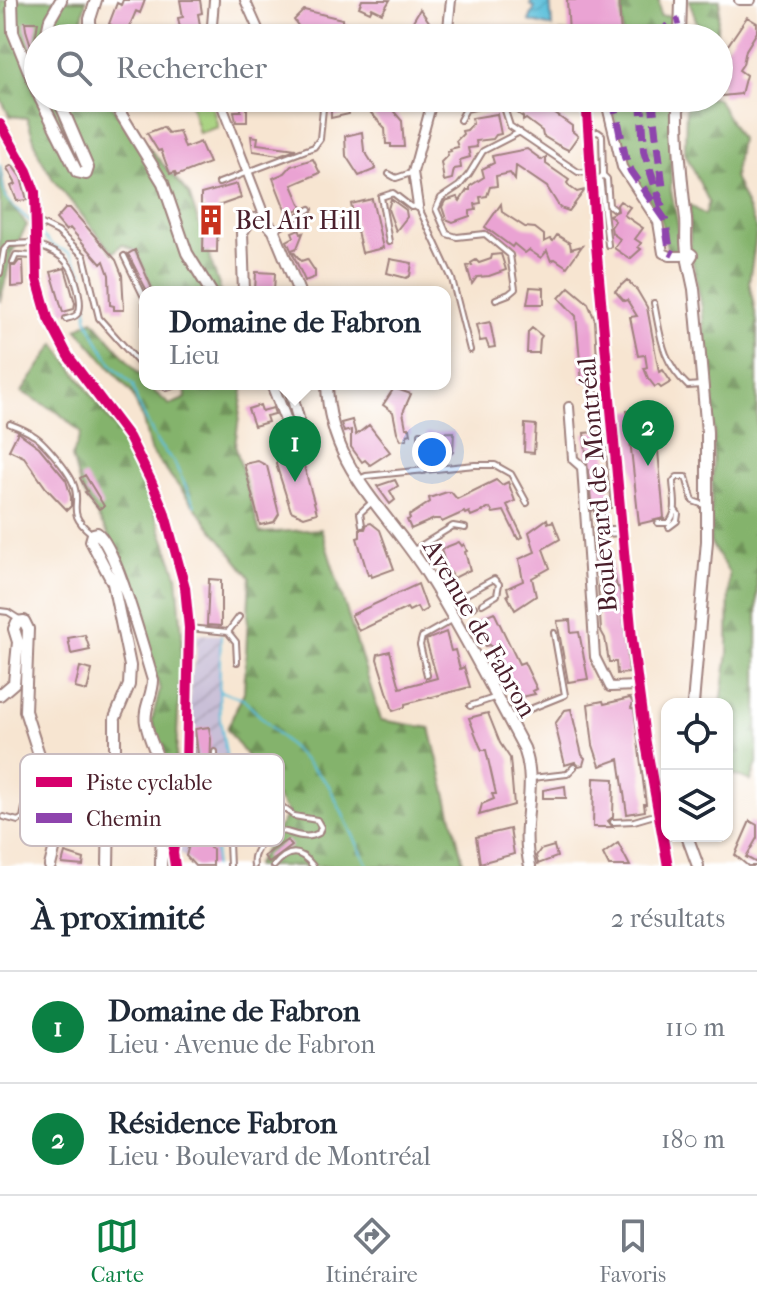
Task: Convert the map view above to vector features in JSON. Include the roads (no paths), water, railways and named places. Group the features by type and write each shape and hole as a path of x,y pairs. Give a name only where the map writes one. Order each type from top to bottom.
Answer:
{"street":[{"path":"12,0 13,32 24,59"},
{"path":"49,24 61,0"},
{"path":"90,24 96,0"},
{"path":"212,24 214,0"},
{"path":"245,0 256,24"},
{"path":"448,24 451,0"},
{"path":"680,24 681,0"},
{"path":"739,0 751,0"},
{"path":"47,112 77,172 86,174 88,168 64,112"},
{"path":"120,112 163,183 187,253 207,286"},
{"path":"225,112 296,286"},
{"path":"418,206 413,172 429,112"},
{"name":"Boulevard de Montréal","path":"587,112 590,173 637,686 668,866"},
{"path":"608,112 622,167 658,222 663,253 685,256"},
{"path":"678,112 679,169 686,220 685,256 694,289 704,385 707,541 694,698"},
{"path":"0,124 32,181 37,203 40,292 56,335 68,356 129,437 159,497 185,587 189,628 186,754"},
{"path":"244,286 243,227 255,218 270,227"},
{"path":"274,390 287,423 295,426 298,418 291,390"},
{"name":"Avenue de Fabron","path":"327,390 339,448 357,480 412,551 446,606 529,760 532,778 525,845 530,866"},
{"path":"569,407 573,459 582,467 595,657 610,687 637,686"},
{"path":"115,754 115,718 129,685 130,666 113,583 91,541 93,534 99,533 112,557 153,680 153,691 145,714 157,754"},
{"path":"0,695 14,683 18,642 14,629 21,621 28,629 25,711 39,754"},
{"path":"689,842 698,866"},
{"path":"50,866 54,846"},
{"path":"108,846 108,866"},
{"path":"161,846 161,866"},
{"path":"174,846 175,866"}],"lane":[{"path":"219,183 314,147 320,139 323,112"},
{"path":"460,120 464,112"},
{"path":"505,112 510,126 578,172 590,173"},
{"path":"496,299 515,289 510,255 485,234 457,237 447,234 436,209 441,198 459,186 469,174 483,151 520,132"},
{"path":"589,133 602,135 603,175 600,178 608,245"},
{"path":"389,174 396,178 413,172"},
{"path":"603,175 607,179 609,205 614,209"},
{"path":"389,242 381,197 393,193 411,207 418,206 452,279 470,350"},
{"path":"270,227 310,209"},
{"path":"0,273 4,250 9,244 58,232 84,256 99,318 139,363"},
{"path":"13,262 16,255 36,237"},
{"path":"36,237 67,261 73,271 80,310 66,319"},
{"path":"124,256 139,288"},
{"path":"654,303 667,361 673,371 688,386 704,385"},
{"path":"590,382 598,396 611,397"},
{"path":"10,424 36,436 73,481 76,493 74,510 82,525 93,534"},
{"path":"295,426 306,455 303,461"},
{"path":"421,434 423,471"},
{"path":"357,480 366,476 495,465 511,474 527,503"},
{"path":"658,523 671,521 675,510 673,482 682,476 689,482 695,504 706,505"},
{"path":"362,525 360,513 374,501"},
{"path":"599,509 608,529 624,531"},
{"path":"669,527 677,521 675,510"},
{"path":"412,551 453,526 465,528"},
{"path":"446,606 494,579 499,584 497,595 482,604"},
{"path":"459,598 465,608 474,607"},
{"path":"0,611 8,612 21,621"},
{"path":"228,632 239,617"},
{"path":"427,675 420,645 422,637 453,619"},
{"path":"189,628 228,632 236,642 237,662"},
{"path":"508,718 565,695 554,633"},
{"path":"470,706 496,697"},
{"path":"186,731 190,735 192,754"},
{"path":"532,778 567,774 574,767"},
{"path":"284,808 294,816 317,820 321,827 319,833 305,838 284,831"},
{"path":"613,822 627,822 658,812"},
{"path":"4,817 20,820"},
{"path":"229,846 230,866"},
{"path":"254,866 253,858 259,846"},
{"path":"274,866 291,852 298,852 313,866"}],"water":[{"path":"532,0 550,0 552,24 529,21 535,7 530,5"}],"waterway":[{"path":"0,165 5,198 32,223"},
{"path":"41,234 53,246 70,253 82,272 87,318 96,338 113,366 133,385 137,401 158,444 174,462 195,506"},
{"path":"221,635 219,691 243,699 328,784 368,866"},
{"path":"219,693 226,754"},
{"path":"214,866 216,846"}],"place":[{"name":"Bel Air Hill","path":"211,220"},
{"name":"Résidence Fabron","path":"648,466"},
{"name":"Domaine de Fabron","path":"295,482"}]}
